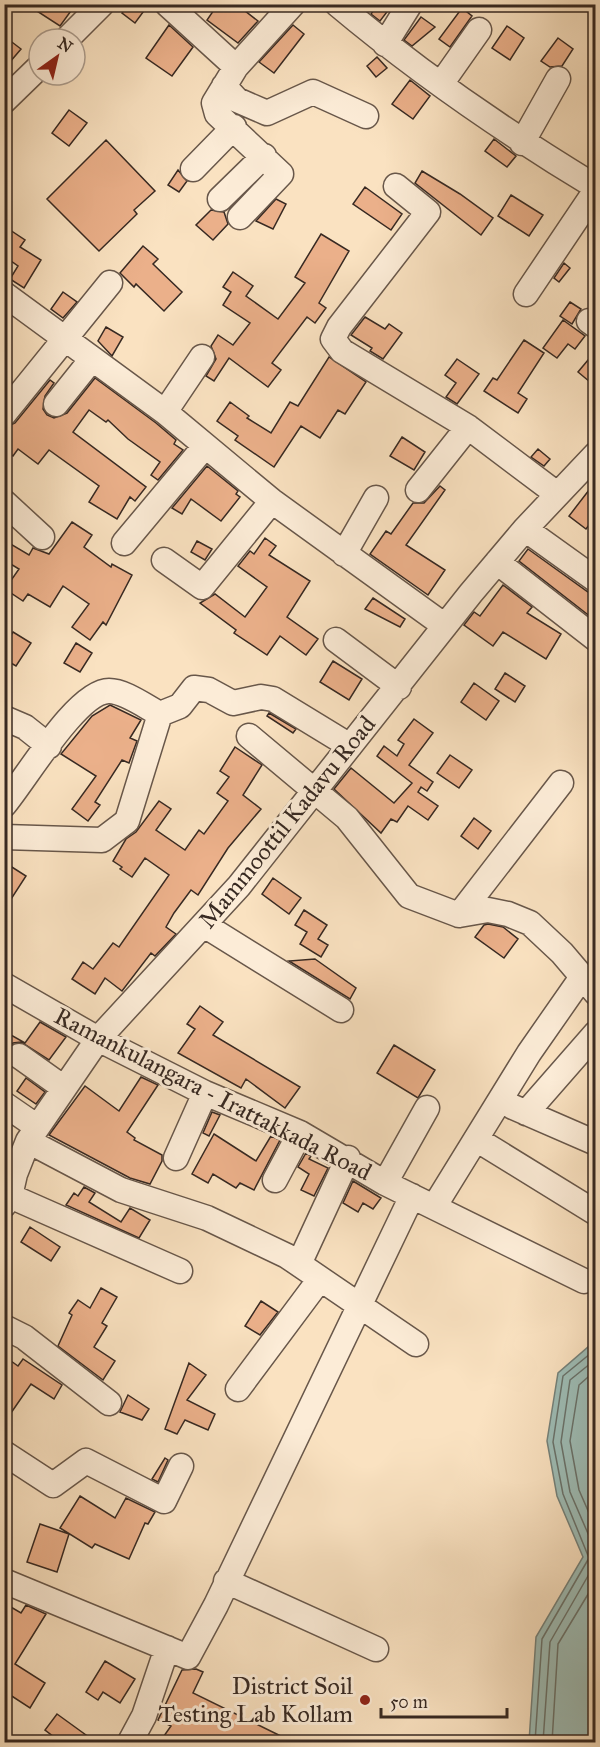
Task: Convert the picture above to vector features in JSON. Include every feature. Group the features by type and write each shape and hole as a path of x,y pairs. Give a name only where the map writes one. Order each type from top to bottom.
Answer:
{"street":[{"path":"79,27 102,4"},
{"path":"167,4 230,76 237,100 267,112 314,92 366,116"},
{"path":"240,216 281,174 217,114 214,103 230,76 293,4"},
{"path":"337,4 385,44 522,142 596,188 526,294"},
{"path":"385,44 410,4"},
{"path":"441,84 479,30"},
{"path":"4,100 27,78"},
{"path":"522,142 558,79"},
{"path":"193,169 234,128"},
{"path":"220,199 264,156"},
{"path":"396,186 428,212 339,327 333,339 342,351 468,427 557,494"},
{"path":"4,414 110,283"},
{"path":"4,294 165,412 272,501 445,626"},
{"path":"165,412 202,357"},
{"path":"56,404 92,359"},
{"path":"418,490 468,427"},
{"path":"124,543 205,446"},
{"name":"Mammoottil Kadavu Road","path":"9,1186 32,1133 98,1039 204,925 399,687 497,562 596,454"},
{"path":"344,554 376,498"},
{"path":"164,560 202,587 272,501"},
{"path":"4,502 42,537"},
{"path":"525,530 596,580"},
{"path":"497,562 596,639"},
{"path":"336,640 399,687"},
{"path":"4,837 102,840 127,821 160,714 180,705 194,688 209,690 233,703 251,701 261,697 273,699 350,746"},
{"path":"4,805 81,704 97,692 112,690 160,714"},
{"path":"4,718 25,727 49,746"},
{"path":"249,736 347,818 410,896 459,915 488,910 530,922 562,953 589,985 500,1101 434,1207"},
{"path":"459,915 561,783"},
{"path":"204,925 341,1010"},
{"name":"Ramankulangara - Irattakkada Road","path":"4,986 98,1039 205,1092 300,1133 348,1158 386,1183 584,1281"},
{"path":"526,1113 596,1033"},
{"path":"19,1056 64,1088"},
{"path":"176,1158 205,1092"},
{"path":"500,1101 596,1143"},
{"path":"4,1104 32,1133 121,1190 207,1218 299,1264 416,1344"},
{"path":"386,1183 427,1108"},
{"path":"275,1180 300,1133"},
{"path":"476,1139 596,1213"},
{"path":"299,1264 348,1158"},
{"path":"9,1186 180,1270"},
{"path":"4,1581 188,1657 216,1605 412,1196"},
{"path":"238,1389 320,1279"},
{"path":"4,1327 24,1337 109,1403"},
{"path":"4,1453 53,1485 86,1461 164,1501 181,1466"},
{"path":"226,1581 376,1650"},
{"path":"130,1743 144,1716 167,1648"}],"water":[{"path":"595,1341 595,1742 529,1742 536,1637 583,1557 557,1496 547,1441 558,1373"}],"building":[{"path":"26,4 76,4 60,26"},
{"path":"128,4 149,4 135,23 122,13"},
{"path":"218,4 236,4 258,21 238,43 207,20"},
{"path":"378,4 393,4 380,21 371,14"},
{"path":"462,8 472,16 450,47 439,39"},
{"path":"421,17 435,27 412,46 404,40"},
{"path":"169,25 193,47 172,76 146,58"},
{"path":"293,25 304,34 274,73 259,62"},
{"path":"507,26 524,38 510,60 492,48"},
{"path":"4,36 21,49 4,69"},
{"path":"558,38 573,49 562,66 550,67 541,61"},
{"path":"377,57 387,68 376,77 367,66"},
{"path":"410,80 430,96 413,119 392,104"},
{"path":"69,110 87,123 69,146 52,133"},
{"path":"494,139 516,156 507,167 485,151"},
{"path":"106,140 155,191 134,210 137,214 99,251 47,199"},
{"path":"178,170 187,181 179,192 168,185"},
{"path":"422,171 493,218 481,235 415,183"},
{"path":"365,187 402,214 391,230 353,204"},
{"path":"511,195 543,215 529,236 498,216"},
{"path":"276,199 286,204 273,229 256,221"},
{"path":"211,210 224,212 228,224 213,240 196,225"},
{"path":"4,226 25,240 20,247 41,260 24,288 10,279 18,266 4,256"},
{"path":"321,234 349,251 319,303 326,308 315,323 307,317 272,363 281,370 268,387 229,358 214,381 206,376 216,359 211,346 218,335 233,345 250,323 223,305 231,292 223,287 233,272 253,286 246,296 278,319 305,283 295,277"},
{"path":"143,246 158,259 153,264 182,292 164,311 136,284 134,287 120,273"},
{"path":"564,263 570,268 559,282 554,278"},
{"path":"63,292 77,302 63,318 51,309"},
{"path":"570,302 581,309 572,324 560,316"},
{"path":"365,317 385,329 389,324 402,333 383,359 370,351 372,348 351,335"},
{"path":"563,320 585,336 575,349 568,344 557,358 543,348"},
{"path":"106,327 123,337 112,356 98,341"},
{"path":"524,340 544,353 518,393 527,399 518,413 484,391 493,378 497,380"},
{"path":"329,357 366,382 345,414 338,410 320,438 301,426 274,467 235,440 238,436 217,421 230,402 249,416 247,418 271,433 290,402 298,406"},
{"path":"457,359 479,374 457,404 446,397 456,383 445,375"},
{"path":"588,360 596,366 596,387 578,372"},
{"path":"95,378 156,423 176,440 174,444 183,450 158,480 151,475 160,462 128,439 108,420 106,422 89,410 73,432 146,487 135,501 130,497 117,519 89,502 99,486 49,450 38,464 18,449 13,456 4,451 4,428 15,423 50,380 54,383 45,396 43,409 47,415 54,418 67,413"},
{"path":"402,437 425,452 414,470 390,456"},
{"path":"538,449 550,459 544,466 531,457"},
{"path":"207,466 238,491 236,494 240,497 221,521 191,499 182,514 172,508"},
{"path":"596,481 596,516 586,529 569,516"},
{"path":"440,486 445,490 406,545 445,570 428,595 370,554 386,531 391,534 413,503 424,503"},
{"path":"72,522 92,535 84,547 111,567 112,564 132,575 106,625 103,622 90,640 72,627 89,604 63,586 50,607 28,594 23,601 5,589 19,569 4,560 4,540 29,555 33,548 49,554"},
{"path":"265,538 276,546 269,555 310,581 287,617 318,639 306,655 280,636 267,655 234,633 236,630 200,603 215,594 245,617 267,587 238,566 250,551 254,554"},
{"path":"197,541 212,549 205,560 191,552"},
{"path":"528,549 588,592 596,594 596,621 519,561"},
{"path":"503,585 532,607 527,613 561,634 546,659 503,632 493,646 464,625 474,612 480,616"},
{"path":"373,598 405,619 400,627 365,609"},
{"path":"13,632 31,643 16,666 4,659 4,646"},
{"path":"76,643 92,653 80,672 64,663"},
{"path":"333,661 362,679 349,700 320,682"},
{"path":"505,673 525,686 515,702 495,689"},
{"path":"474,683 499,701 486,720 461,702"},
{"path":"110,705 141,720 130,738 137,741 129,763 122,760 95,802 100,805 88,821 72,809 96,776 61,754 92,716"},
{"path":"269,713 296,729 293,733 267,716"},
{"path":"414,719 433,733 409,765 433,782 427,791 421,787 418,792 438,806 428,820 408,806 397,822 391,819 381,833 334,789 351,768 394,803 412,783 377,756 384,746 397,756 404,744 398,740"},
{"path":"235,747 262,765 243,795 261,809 228,848 198,895 191,890 174,913 166,927 176,934 155,956 151,953 122,991 105,978 95,994 72,979 83,962 93,969 113,943 119,947 169,875 145,858 132,877 113,861 126,839 136,832 159,801 171,809 156,830 185,850 199,830 204,834 228,801 217,793 229,777 220,771"},
{"path":"450,755 472,770 459,788 437,773"},
{"path":"474,818 491,831 478,849 461,836"},
{"path":"4,862 26,876 4,910"},
{"path":"273,878 301,898 289,914 262,894"},
{"path":"304,910 327,925 318,939 328,945 321,957 300,944 307,932 295,925"},
{"path":"484,925 503,927 518,939 504,958 475,937"},
{"path":"315,959 356,988 350,999 289,961"},
{"path":"200,1006 223,1022 213,1035 300,1087 285,1108 246,1079 241,1088 178,1053 195,1029 187,1024"},
{"path":"40,1022 66,1037 49,1060 21,1042 13,1043 4,1054 4,1031 25,1043"},
{"path":"394,1045 435,1070 418,1098 377,1073"},
{"path":"141,1077 158,1085 127,1132 135,1138 134,1140 162,1155 162,1161 150,1184 130,1178 49,1135 85,1086 119,1111"},
{"path":"26,1078 45,1092 36,1104 17,1091"},
{"path":"212,1112 220,1115 209,1136 203,1133"},
{"path":"214,1134 256,1161 271,1136 280,1140 254,1190 240,1183 236,1188 213,1174 208,1183 192,1174"},
{"path":"306,1153 311,1156 309,1159 328,1168 314,1196 301,1190 309,1174 298,1167"},
{"path":"353,1181 381,1198 373,1209 363,1203 358,1212 343,1203"},
{"path":"84,1187 95,1193 89,1202 121,1222 130,1208 150,1220 139,1238 66,1205 74,1193 78,1196"},
{"path":"30,1227 60,1247 51,1261 21,1242"},
{"path":"101,1288 117,1297 102,1323 107,1326 94,1347 115,1361 103,1380 58,1346 72,1315 69,1313 78,1300 90,1308"},
{"path":"261,1301 278,1312 260,1335 245,1326"},
{"path":"4,1356 18,1366 23,1359 62,1385 54,1399 31,1384 4,1423"},
{"path":"189,1363 206,1375 187,1400 215,1414 208,1430 185,1420 177,1434 165,1429"},
{"path":"128,1395 149,1409 142,1420 120,1412"},
{"path":"165,1458 168,1460 158,1482 152,1479"},
{"path":"80,1496 115,1518 126,1498 155,1512 148,1524 145,1523 129,1559 95,1544 92,1548 60,1528"},
{"path":"40,1524 69,1534 57,1572 27,1562"},
{"path":"4,1603 21,1613 26,1605 46,1614 15,1664 45,1683 30,1708 4,1691"},
{"path":"105,1661 135,1679 120,1703 103,1692 98,1700 86,1692"},
{"path":"196,1669 203,1672 193,1693 295,1743 159,1743 171,1726 158,1720 182,1670"},
{"path":"57,1714 97,1743 62,1743 45,1730"}],"place":[{"name":"District Soil Testing Lab Kollam","path":"365,1700"}]}
